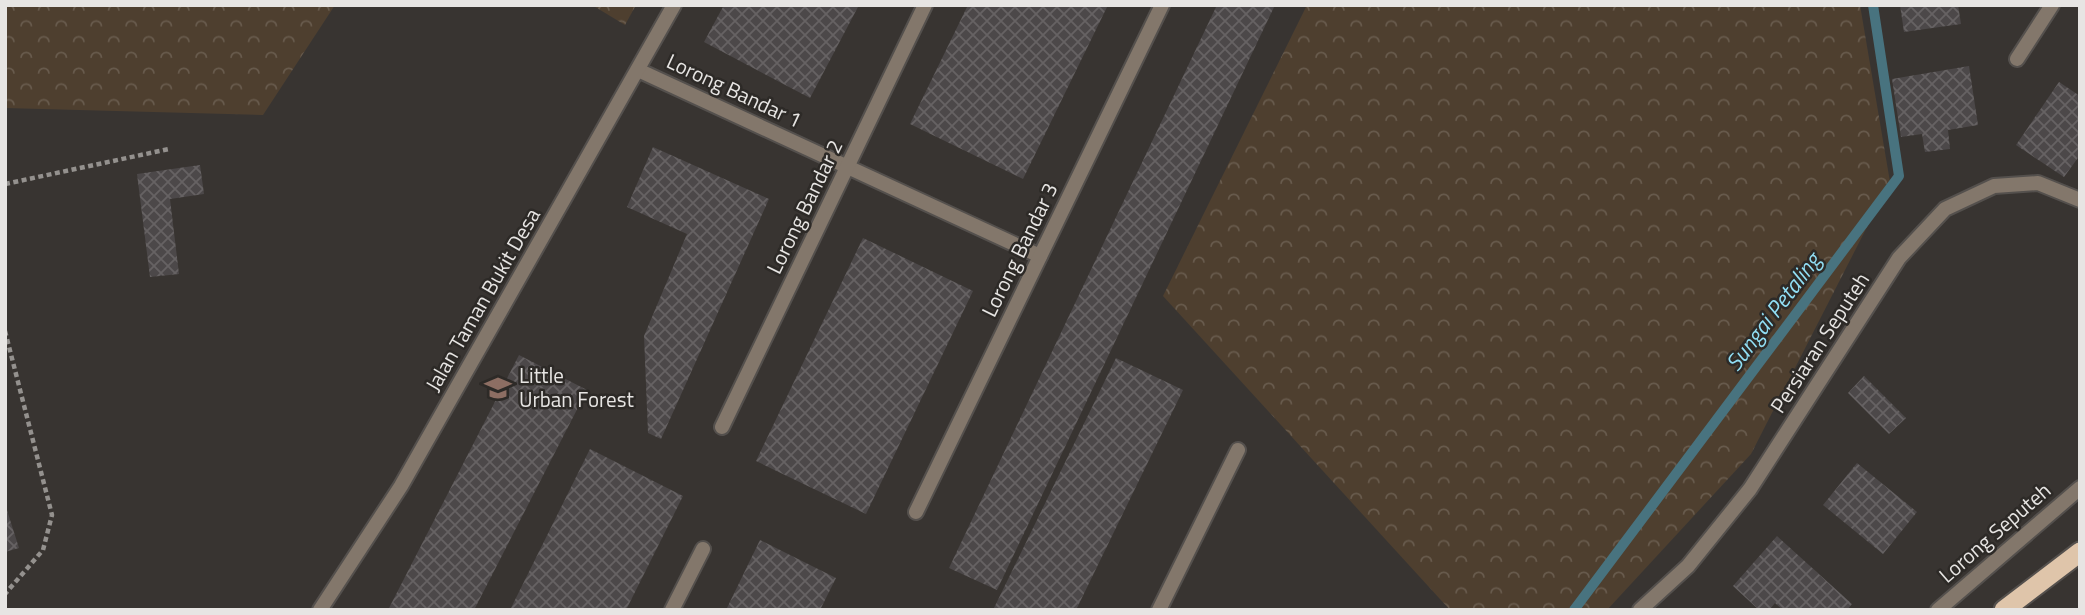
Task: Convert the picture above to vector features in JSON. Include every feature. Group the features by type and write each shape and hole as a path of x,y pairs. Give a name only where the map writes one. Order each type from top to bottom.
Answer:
{"highway":[{"path":"2004,610 2080,552"}],"street":[{"name":"Jalan Taman Bukit Desa","path":"320,610 401,486 674,5"},
{"name":"Lorong Bandar 2","path":"722,427 925,5"},
{"name":"Lorong Bandar 3","path":"916,512 1162,5"},
{"path":"2017,59 2052,5"},
{"name":"Lorong Bandar 1","path":"638,70 1040,256"},
{"name":"Persiaran Seputeh","path":"1640,610 1688,566 1750,489 1899,258 1945,209 1994,186 2038,183 2080,200"},
{"path":"1159,610 1238,450"},
{"name":"Lorong Seputeh","path":"1938,610 2080,488"},
{"path":"672,610 703,548"}],"path":[{"path":"5,184 169,149"},
{"path":"5,331 52,515 43,550 5,594"}],"green space":[{"path":"5,5 335,5 263,115 5,108"},
{"path":"592,5 636,5 625,25"},
{"path":"1307,5 1860,5 1890,182 1751,454 1607,610 1450,610 1163,296"}],"building":[{"path":"724,5 859,5 810,98 704,42"},
{"path":"968,5 1108,5 1023,179 910,124"},
{"path":"1217,5 1275,5 997,590 949,568"},
{"path":"1900,5 1958,5 1961,24 1904,32"},
{"path":"1969,66 1978,125 1948,130 1950,149 1925,152 1922,134 1901,137 1892,79"},
{"path":"2059,82 2080,96 2080,155 2064,177 2016,145"},
{"path":"653,147 769,199 661,439 648,433 644,336 687,234 627,207"},
{"path":"200,165 204,194 170,199 179,274 150,277 137,174"},
{"path":"863,238 973,291 866,514 756,461"},
{"path":"519,355 587,390 474,610 388,610"},
{"path":"1116,358 1183,390 1076,610 993,610"},
{"path":"1864,376 1906,418 1889,434 1848,393"},
{"path":"590,449 683,496 626,610 510,610"},
{"path":"1857,463 1917,512 1883,554 1823,505"},
{"path":"5,504 19,548 5,552"},
{"path":"1777,536 1852,604 1847,610 1783,610 1775,603 1769,610 1759,610 1733,586"},
{"path":"760,540 836,578 820,610 726,610"}],"waterway":[{"name":"Sungai Petaling","path":"1574,610 1899,176 1873,5"}],"place":[{"name":"Little Urban Forest","path":"498,388"}]}
